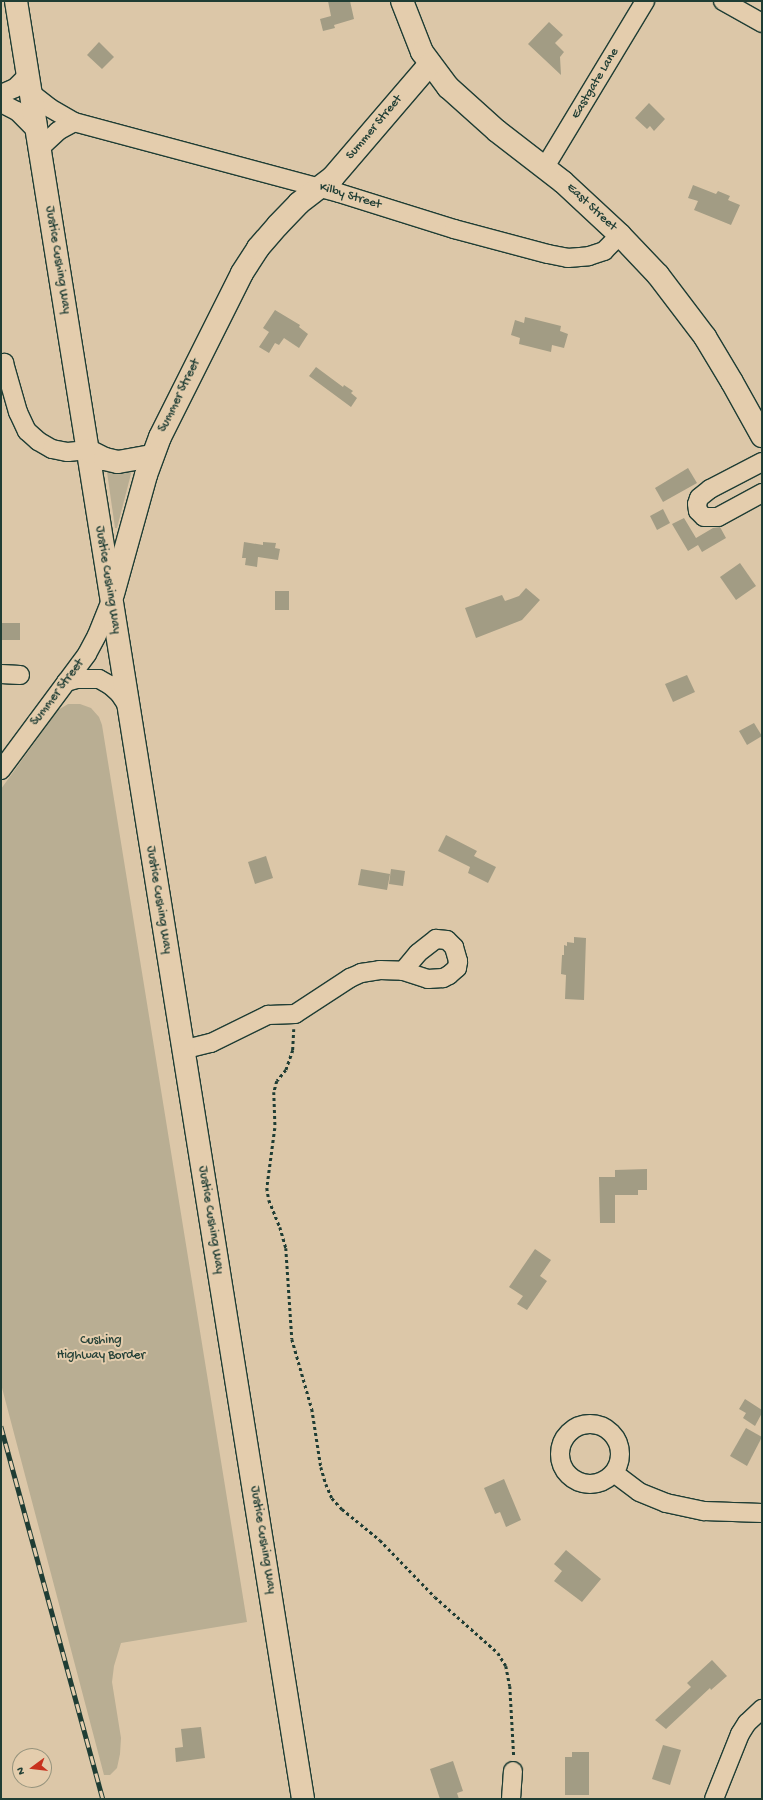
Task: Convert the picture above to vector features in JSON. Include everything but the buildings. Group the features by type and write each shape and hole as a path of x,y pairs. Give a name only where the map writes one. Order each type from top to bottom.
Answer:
{"main road":[{"name":"Justice Cushing Way","path":"16,1 182,1050 303,1799"},
{"name":"East Street","path":"402,1 415,36 430,64 448,87 466,106 545,167 583,200 658,275 705,337 762,436"},
{"name":"Summer Street","path":"111,601 152,456 172,411 249,260 293,208 333,177 430,64"},
{"path":"87,450 111,461 118,462 152,456"}],"street":[{"name":"Eastgate Lane","path":"545,167 645,1"},
{"path":"723,1 762,23"},
{"path":"1,94 30,84"},
{"name":"Kilby Street","path":"30,84 50,108 74,122 319,188 454,229 558,256 577,258 594,255 604,251 620,236"},
{"path":"1,104 17,111 38,140 74,122"},
{"path":"1,364 4,363 8,401 23,425 38,441 52,449 60,451 87,450"},
{"path":"762,462 710,489 699,498 697,504 698,511 704,517 718,517 762,493"},
{"name":"Summer Street","path":"4,762 87,654 97,635 111,601"},
{"path":"1,674 20,675"},
{"path":"66,682 77,678 99,679 110,685 119,693 127,705"},
{"path":"182,1050 211,1043 268,1015 291,1014 298,1012 355,975 380,970 403,971"},
{"path":"614,1473 639,1492 666,1503 704,1511 762,1512"},
{"path":"714,1799 740,1734 747,1723 762,1709"},
{"path":"512,1799 514,1771"}],"path":[{"path":"291,1014 294,1030 293,1050 286,1070 277,1081 274,1092 275,1128 267,1188 269,1200 280,1227 286,1248 293,1343 312,1409 325,1480 332,1498 342,1509 380,1540 436,1597 498,1654 504,1662 510,1686 515,1745 514,1771"}],"green space":[{"path":"132,470 117,528 115,528 107,472"},
{"name":"Cushing Highway Border","path":"68,704 80,704 91,708 99,717 102,725 247,1622 121,1643 114,1666 112,1682 121,1738 120,1754 117,1768 110,1775 104,1775 1,1384 1,789 58,710"}],"railway":[{"path":"1,1426 103,1799"}]}
